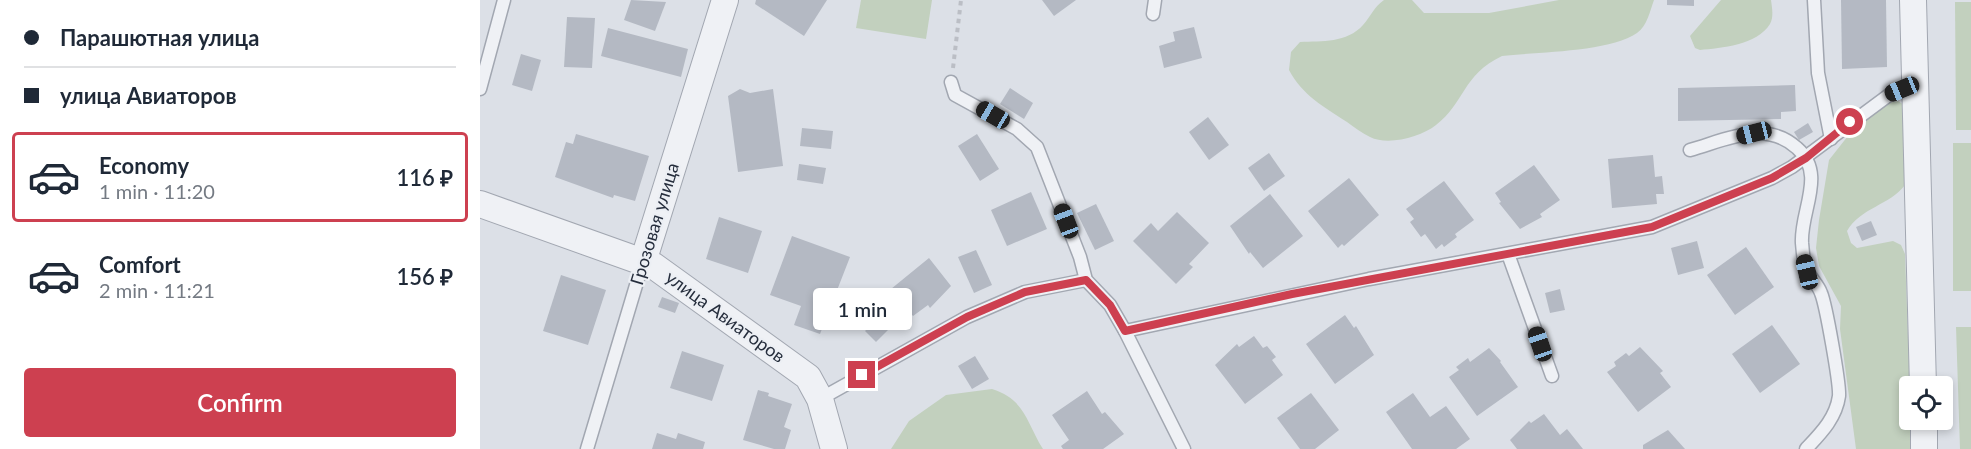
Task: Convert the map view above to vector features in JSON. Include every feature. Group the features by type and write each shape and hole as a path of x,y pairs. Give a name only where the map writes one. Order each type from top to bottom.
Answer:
{"street":[{"name":"Грозовая улица","path":"643,262 725,0"},
{"path":"1913,0 1923,376"},
{"name":"улица Авиаторов","path":"480,204 654,266 808,377 820,399 834,449"},
{"path":"1924,430 1924,449"}],"lane":[{"path":"480,89 504,0"},
{"path":"1154,14 1155,0"},
{"path":"1814,0 1818,73 1831,139"},
{"path":"951,82 956,95 1017,129 1037,147 1080,257 1086,280 1110,305 1184,449"},
{"path":"1125,331 1294,294 1652,227 1772,178 1806,158 1889,95 1915,84"},
{"path":"1690,150 1765,131 1778,135 1797,148 1806,158 1812,183 1802,239 1804,258 1807,272 1822,295 1839,394 1835,412 1826,428 1806,449"},
{"path":"1508,254 1552,376"},
{"name":"Грозовая улица","path":"587,449 643,262"},
{"path":"820,399 967,317 1025,292 1086,280"}],"path":[{"path":"951,82 961,0"}],"green space":[{"path":"861,0 932,0 926,39 856,28"},
{"path":"1384,0 1412,0 1424,13 1489,13 1559,0 1654,0 1646,22 1637,33 1625,39 1592,48 1502,56 1471,80 1453,108 1436,125 1404,139 1386,141 1367,135 1322,106 1300,87 1289,70 1291,52 1300,42 1334,40 1350,35 1363,25"},
{"path":"1721,0 1771,0 1770,24 1757,37 1748,41 1718,48 1700,50 1695,48 1690,36"},
{"path":"1955,2 1971,2 1971,130 1956,130"},
{"path":"1898,101 1904,105 1905,185 1899,192 1859,217 1847,231 1851,243 1857,248 1893,241 1901,245 1905,254 1909,376 1899,376 1899,430 1911,430 1912,449 1856,449 1840,329 1841,306 1819,266 1816,248 1829,160 1855,127 1888,103"},
{"path":"1953,143 1971,143 1971,291 1953,291"},
{"path":"1956,327 1971,327 1971,449 1960,449"},
{"path":"992,389 1012,399 1019,406 1043,449 891,449 909,421 946,395"}],"building":[{"path":"631,0 666,2 655,31 624,20"},
{"path":"756,0 827,0 804,36 755,4"},
{"path":"1042,0 1076,0 1054,16"},
{"path":"1667,0 1694,0 1694,6 1667,5"},
{"path":"1841,0 1886,0 1887,67 1842,69"},
{"path":"567,17 595,18 592,68 564,67"},
{"path":"1194,27 1202,58 1164,68 1159,46 1175,41 1173,32"},
{"path":"608,28 688,49 681,77 601,56"},
{"path":"521,54 541,60 532,91 512,85"},
{"path":"1795,85 1796,111 1781,112 1781,119 1678,121 1678,88"},
{"path":"1010,88 1033,103 1024,119 1000,104"},
{"path":"740,89 750,93 773,89 783,166 738,172 728,96"},
{"path":"1208,117 1229,145 1209,160 1189,132"},
{"path":"1808,123 1813,132 1799,140 1794,132"},
{"path":"802,128 833,131 831,149 800,146"},
{"path":"576,134 649,156 635,201 614,195 613,198 555,177 566,142 573,144"},
{"path":"977,134 999,169 980,181 958,146"},
{"path":"1269,153 1285,176 1264,191 1248,168"},
{"path":"1653,155 1655,177 1662,176 1664,194 1656,194 1657,204 1612,208 1608,159"},
{"path":"799,164 826,168 823,184 797,180"},
{"path":"1534,165 1560,200 1540,214 1542,217 1520,229 1499,203 1501,202 1495,193"},
{"path":"1349,178 1379,215 1344,246 1342,244 1338,248 1308,211"},
{"path":"1444,181 1474,220 1455,234 1457,237 1444,247 1442,244 1436,249 1425,234 1421,237 1410,222 1414,219 1406,209"},
{"path":"1031,192 1047,229 1007,246 991,210"},
{"path":"1270,194 1303,236 1263,268 1250,252 1249,254 1230,226"},
{"path":"1096,204 1114,241 1095,250 1077,213"},
{"path":"1177,212 1209,243 1189,264 1193,267 1176,284 1133,241 1151,223 1158,231"},
{"path":"719,217 762,231 748,273 706,259"},
{"path":"1871,221 1877,235 1862,241 1856,227"},
{"path":"792,236 850,257 820,334 794,325 801,306 770,295"},
{"path":"1697,241 1704,268 1678,275 1671,248"},
{"path":"1746,247 1774,287 1735,315 1707,275"},
{"path":"976,250 992,285 974,293 958,257"},
{"path":"929,258 951,286 930,308 928,305 913,316 891,289"},
{"path":"561,275 606,290 588,345 543,331"},
{"path":"1560,289 1565,310 1550,313 1545,293"},
{"path":"662,297 679,303 675,313 658,307"},
{"path":"1345,315 1354,328 1356,326 1374,355 1335,384 1306,344"},
{"path":"877,319 888,330 876,342 865,331"},
{"path":"1772,325 1800,364 1760,393 1732,354"},
{"path":"1254,336 1263,348 1267,346 1276,357 1272,360 1283,375 1245,404 1215,365 1237,344 1239,347"},
{"path":"1640,347 1663,371 1660,373 1671,387 1638,412 1607,372 1616,366 1614,362 1626,353 1629,356"},
{"path":"1489,348 1501,361 1518,387 1477,416 1449,377 1459,370 1456,367 1468,358 1470,362"},
{"path":"682,351 724,365 712,401 670,388"},
{"path":"975,356 989,379 972,389 958,366"},
{"path":"758,390 792,404 784,427 791,430 785,449 774,449 743,440"},
{"path":"1087,391 1102,414 1105,412 1124,434 1103,449 1063,449 1061,446 1069,440 1052,415"},
{"path":"1311,393 1339,430 1315,449 1300,449 1277,418"},
{"path":"1413,393 1430,417 1446,406 1470,439 1456,449 1412,449 1386,412"},
{"path":"1544,414 1560,435 1567,429 1583,449 1517,449 1510,440 1529,421 1531,423"},
{"path":"1668,430 1685,449 1643,449 1643,445"},
{"path":"657,433 676,439 678,433 705,442 703,449 652,449"}],"route":[{"path":"862,375 967,317 1025,292 1086,280 1110,305 1125,331 1292,294 1652,227 1772,178 1806,158 1850,122"}]}
